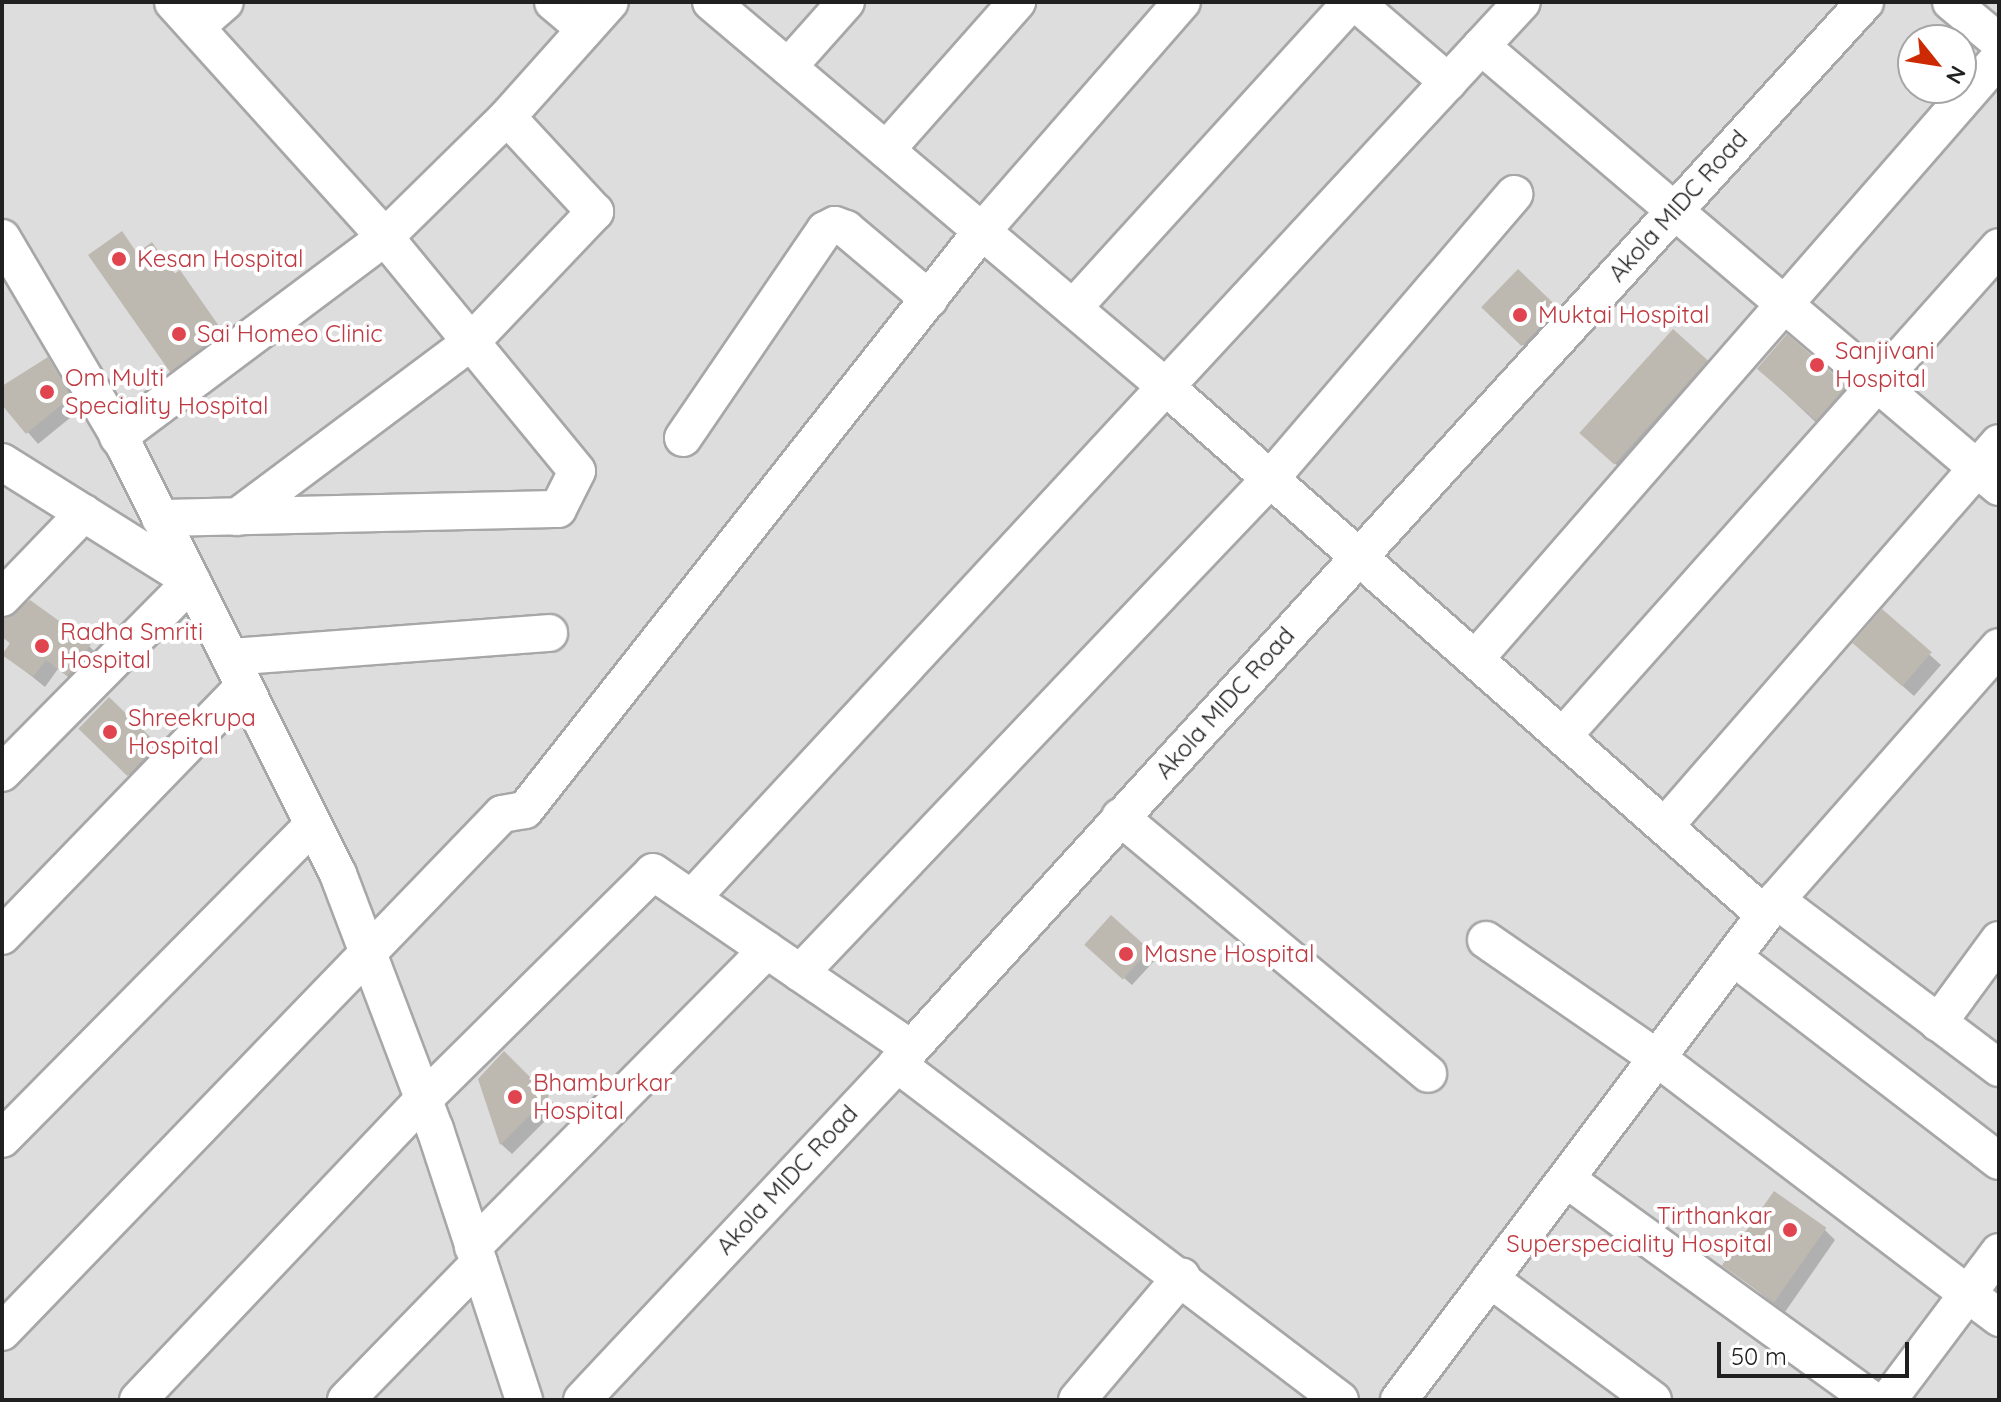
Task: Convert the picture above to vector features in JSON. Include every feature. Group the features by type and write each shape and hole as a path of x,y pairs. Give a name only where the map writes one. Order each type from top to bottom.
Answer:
{"street":[{"path":"160,518 558,509 577,471 385,237 184,14 225,2"},
{"path":"553,2 585,29"},
{"path":"118,437 385,237 507,117 610,2"},
{"path":"711,2 1166,387 1665,826 1770,908 1999,1068"},
{"path":"788,67 846,2"},
{"path":"886,150 1017,2"},
{"path":"2,1332 367,950 502,814 525,810 982,231 1182,2"},
{"path":"1073,308 1353,2 1448,82"},
{"path":"692,898 1522,2"},
{"name":"Akola MIDC Road","path":"582,1400 903,1056 1865,2"},
{"path":"1951,2 1999,42"},
{"path":"1481,46 1878,385 1992,466 1665,826"},
{"path":"1476,658 1999,58"},
{"path":"237,517 471,342 595,212 507,117"},
{"path":"800,973 1271,478 1514,194"},
{"path":"683,438 825,230 835,225 846,229 929,299"},
{"path":"2,238 118,437 313,825 367,950 424,1099 524,1400"},
{"path":"1563,736 1999,247"},
{"path":"2,462 192,581"},
{"path":"2,598 84,513"},
{"path":"2,773 192,581"},
{"path":"2,936 237,672 549,633"},
{"path":"1399,1400 1770,908 1999,647"},
{"path":"1120,817 1428,1074"},
{"path":"2,1139 313,825"},
{"path":"138,1400 424,1099 653,872 800,973 1340,1400"},
{"path":"1486,940 1657,1058 1999,1318"},
{"path":"1938,1023 1999,940"},
{"path":"346,1400 476,1255 767,950"},
{"path":"1733,957 1999,1161"},
{"path":"1566,1179 1872,1400"},
{"path":"1888,1400 1999,1252"},
{"path":"1077,1400 1182,1276"},
{"path":"1490,1279 1653,1400"}],"shaded area":[{"path":"2,2 1999,2 1999,1400 2,1400"}],"building":[{"path":"122,231 137,253 152,242 174,274 180,270 223,332 170,372 88,255"},
{"path":"1518,269 1558,308 1521,346 1481,307"},
{"path":"1673,329 1708,360 1614,464 1579,433"},
{"path":"1787,334 1847,386 1816,421 1757,369"},
{"path":"48,357 71,397 26,434 2,405 2,386"},
{"path":"30,600 91,644 67,676 46,660 33,677 2,655 10,643 2,637 2,619"},
{"path":"1882,609 1932,652 1902,686 1852,643"},
{"path":"109,697 158,744 127,776 78,729"},
{"path":"1111,915 1150,950 1123,980 1084,945"},
{"path":"504,1051 549,1096 500,1145 478,1079"},
{"path":"1774,1191 1826,1228 1774,1302 1722,1266"}],"place":[{"name":"Kesan Hospital","path":"119,259"},
{"name":"Muktai Hospital","path":"1520,315"},
{"name":"Sai Homeo Clinic","path":"179,334"},
{"name":"Sanjivani Hospital","path":"1817,365"},
{"name":"Om Multi Speciality Hospital","path":"47,392"},
{"name":"Radha Smriti Hospital","path":"42,646"},
{"name":"Shreekrupa Hospital","path":"110,732"},
{"name":"Masne Hospital","path":"1126,954"},
{"name":"Bhamburkar Hospital","path":"515,1097"},
{"name":"Tirthankar Superspeciality Hospital","path":"1790,1230"}]}
